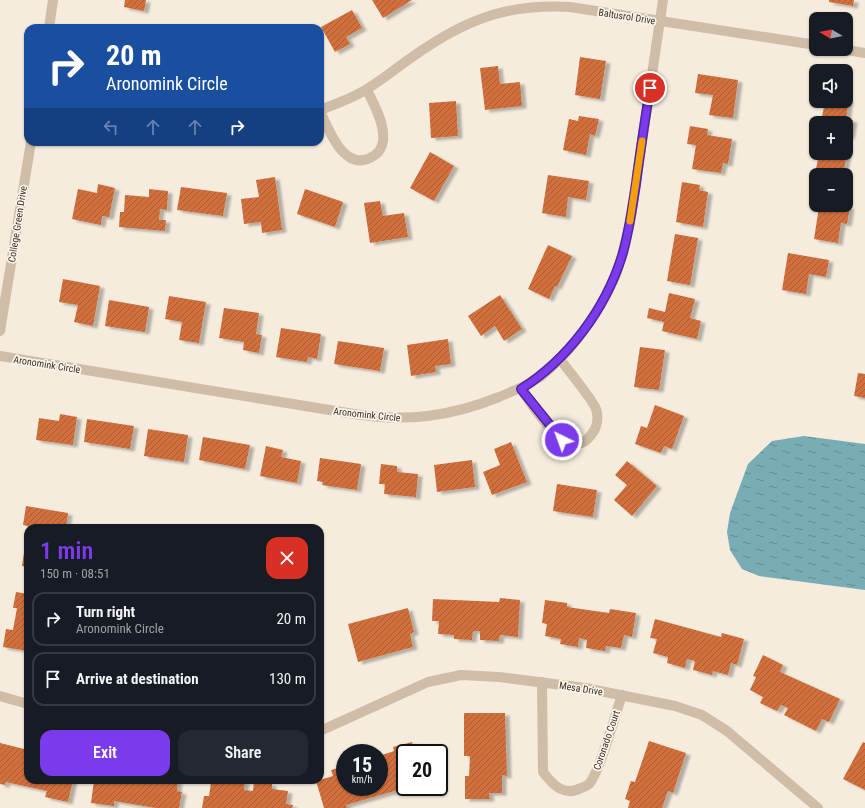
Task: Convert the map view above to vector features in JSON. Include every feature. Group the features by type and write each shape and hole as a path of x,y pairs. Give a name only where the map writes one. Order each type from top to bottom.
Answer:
{"street":[{"path":"50,24 53,0"},
{"name":"Aronomink Circle","path":"0,356 346,413 393,418 428,417 448,414 470,408 521,389 540,377 560,359 602,303 614,278 622,256 630,223 663,0"},
{"name":"Baltusrol Drive","path":"324,108 367,90 426,47 456,29 484,17 511,9 544,5 570,7 809,44"},
{"path":"853,51 865,53"},
{"path":"324,118 337,146 346,155 356,160 369,159 378,152 382,144 383,134 382,122 367,90"},
{"name":"College Green Drive","path":"0,331 30,146"},
{"path":"521,389 562,440 578,444 587,440 596,425 596,407 560,359"},
{"name":"Mesa Drive","path":"324,729 428,682 461,675 481,675 542,682 622,695 675,706 702,715 727,731 818,808"},
{"name":"Coronado Court","path":"542,682 543,772 551,783 563,791 577,790 589,784 597,768 622,695"},
{"path":"0,696 24,703"}],"water":[{"path":"804,436 865,444 865,590 759,576 742,569 730,550 727,532 730,513 748,464 772,441"}],"building":[{"path":"125,0 146,0 144,11 124,7"},
{"path":"372,0 412,0 383,18"},
{"path":"829,0 854,0 853,6 829,2"},
{"path":"352,10 362,28 346,37 350,44 335,52 324,32 324,25"},
{"path":"580,57 606,61 600,99 575,95"},
{"path":"498,66 500,84 520,82 522,106 485,110 480,68"},
{"path":"698,74 738,80 733,118 709,115 713,95 695,93"},
{"path":"456,101 458,136 431,138 429,103"},
{"path":"824,108 848,108 846,116 822,116"},
{"path":"579,116 599,119 595,136 590,134 586,155 563,150 569,119 578,121"},
{"path":"690,126 708,129 707,135 732,139 728,164 723,163 721,173 692,169 696,145 687,144"},
{"path":"430,152 454,166 434,201 410,188"},
{"path":"818,160 846,160 844,168 816,168"},
{"path":"548,175 589,181 586,200 568,197 566,217 542,213"},
{"path":"275,177 282,230 262,233 261,222 244,224 241,199 259,197 256,180"},
{"path":"682,182 700,185 699,190 708,192 703,227 676,222"},
{"path":"98,184 115,188 109,217 102,216 101,225 72,219 78,189 97,193"},
{"path":"181,187 227,193 223,216 177,210"},
{"path":"149,189 168,191 167,210 160,209 159,220 166,220 165,231 119,227 120,212 124,212 125,195 149,197"},
{"path":"305,189 343,202 335,227 297,214"},
{"path":"380,201 383,216 404,213 408,237 370,243 364,203"},
{"path":"818,212 849,212 847,224 841,223 838,243 814,239"},
{"path":"675,234 698,238 690,285 667,281"},
{"path":"548,245 572,256 557,287 555,286 549,299 528,289"},
{"path":"788,253 829,260 826,277 809,274 806,294 782,290"},
{"path":"63,279 100,286 93,326 74,322 78,305 59,302"},
{"path":"669,293 695,299 690,318 701,321 697,339 662,331 664,322 647,318 649,308 665,312"},
{"path":"500,295 522,329 504,341 495,326 481,336 468,316"},
{"path":"169,296 206,302 199,343 179,340 182,322 165,319"},
{"path":"109,300 149,307 145,332 105,326"},
{"path":"224,308 259,313 256,334 262,335 259,353 243,350 244,342 219,338"},
{"path":"281,328 321,334 317,359 308,357 307,362 276,357"},
{"path":"448,339 451,364 435,366 436,372 411,376 407,345"},
{"path":"338,341 384,348 380,371 334,364"},
{"path":"640,347 665,350 659,390 634,387"},
{"path":"858,373 865,374 865,398 854,396"},
{"path":"655,405 684,416 672,449 664,446 661,453 635,444 641,426 647,428"},
{"path":"60,414 77,417 73,445 36,440 39,418 59,421"},
{"path":"87,419 134,426 130,449 84,442"},
{"path":"148,429 188,435 184,462 144,456"},
{"path":"203,437 250,445 245,469 199,460"},
{"path":"511,442 527,482 492,495 483,472 500,465 494,449"},
{"path":"266,446 283,450 281,457 301,461 297,483 260,476"},
{"path":"320,458 361,464 357,490 322,485 323,482 317,481"},
{"path":"472,460 475,487 437,492 434,465"},
{"path":"627,461 657,486 632,516 614,500 627,485 615,475"},
{"path":"381,464 397,466 397,472 418,474 416,497 384,494 385,484 379,484"},
{"path":"557,484 597,490 593,517 553,511"},
{"path":"26,506 68,513 67,524 23,525"},
{"path":"24,552 24,566 22,566"},
{"path":"16,592 24,593 24,650 3,647 6,629 13,630 17,608 13,608"},
{"path":"500,598 520,600 518,637 500,635 499,641 480,640 480,631 473,631 472,640 454,639 454,635 438,634 439,621 432,621 433,599 499,602"},
{"path":"545,600 567,603 567,607 609,613 610,609 636,613 632,637 624,635 621,648 606,646 605,651 586,648 587,640 579,638 578,647 560,644 561,639 545,636 547,624 542,623"},
{"path":"408,608 414,632 410,634 413,647 358,662 348,624"},
{"path":"655,619 721,637 722,633 744,639 737,665 731,663 728,675 713,671 712,675 693,670 695,661 687,659 685,668 667,663 668,657 653,653 657,639 650,638"},
{"path":"763,655 783,665 780,672 840,699 829,722 822,719 816,731 784,715 788,708 781,705 777,711 760,703 763,697 750,690 756,677 753,676"},
{"path":"464,713 505,713 507,776 502,775 502,793 489,793 490,799 465,799 465,776 469,776 470,756 464,756"},
{"path":"649,741 686,753 673,793 668,791 662,808 628,808 630,801 625,799 631,781 635,782"},
{"path":"863,742 865,743 865,790 843,779"},
{"path":"0,743 24,749 24,784 72,784 68,802 45,797 47,791 6,782 5,785 0,784"},
{"path":"396,746 396,791 388,793 388,753 394,751 393,747"},
{"path":"336,769 336,796 377,796 346,805 347,808 324,808 317,784 324,784 324,779 333,776 331,770"},
{"path":"93,784 178,784 177,791 182,792 179,808 156,808 114,801 114,806 91,803"},
{"path":"211,784 245,784 244,790 253,791 254,784 272,784 272,789 288,791 286,804 293,805 292,808 202,808 204,796 209,796"}],"slow traffic":[{"path":"630,221 642,141"}],"route":[{"path":"562,440 555,434 521,389 540,377 560,359 585,328 602,303 614,278 622,256 630,223 650,88"}]}
